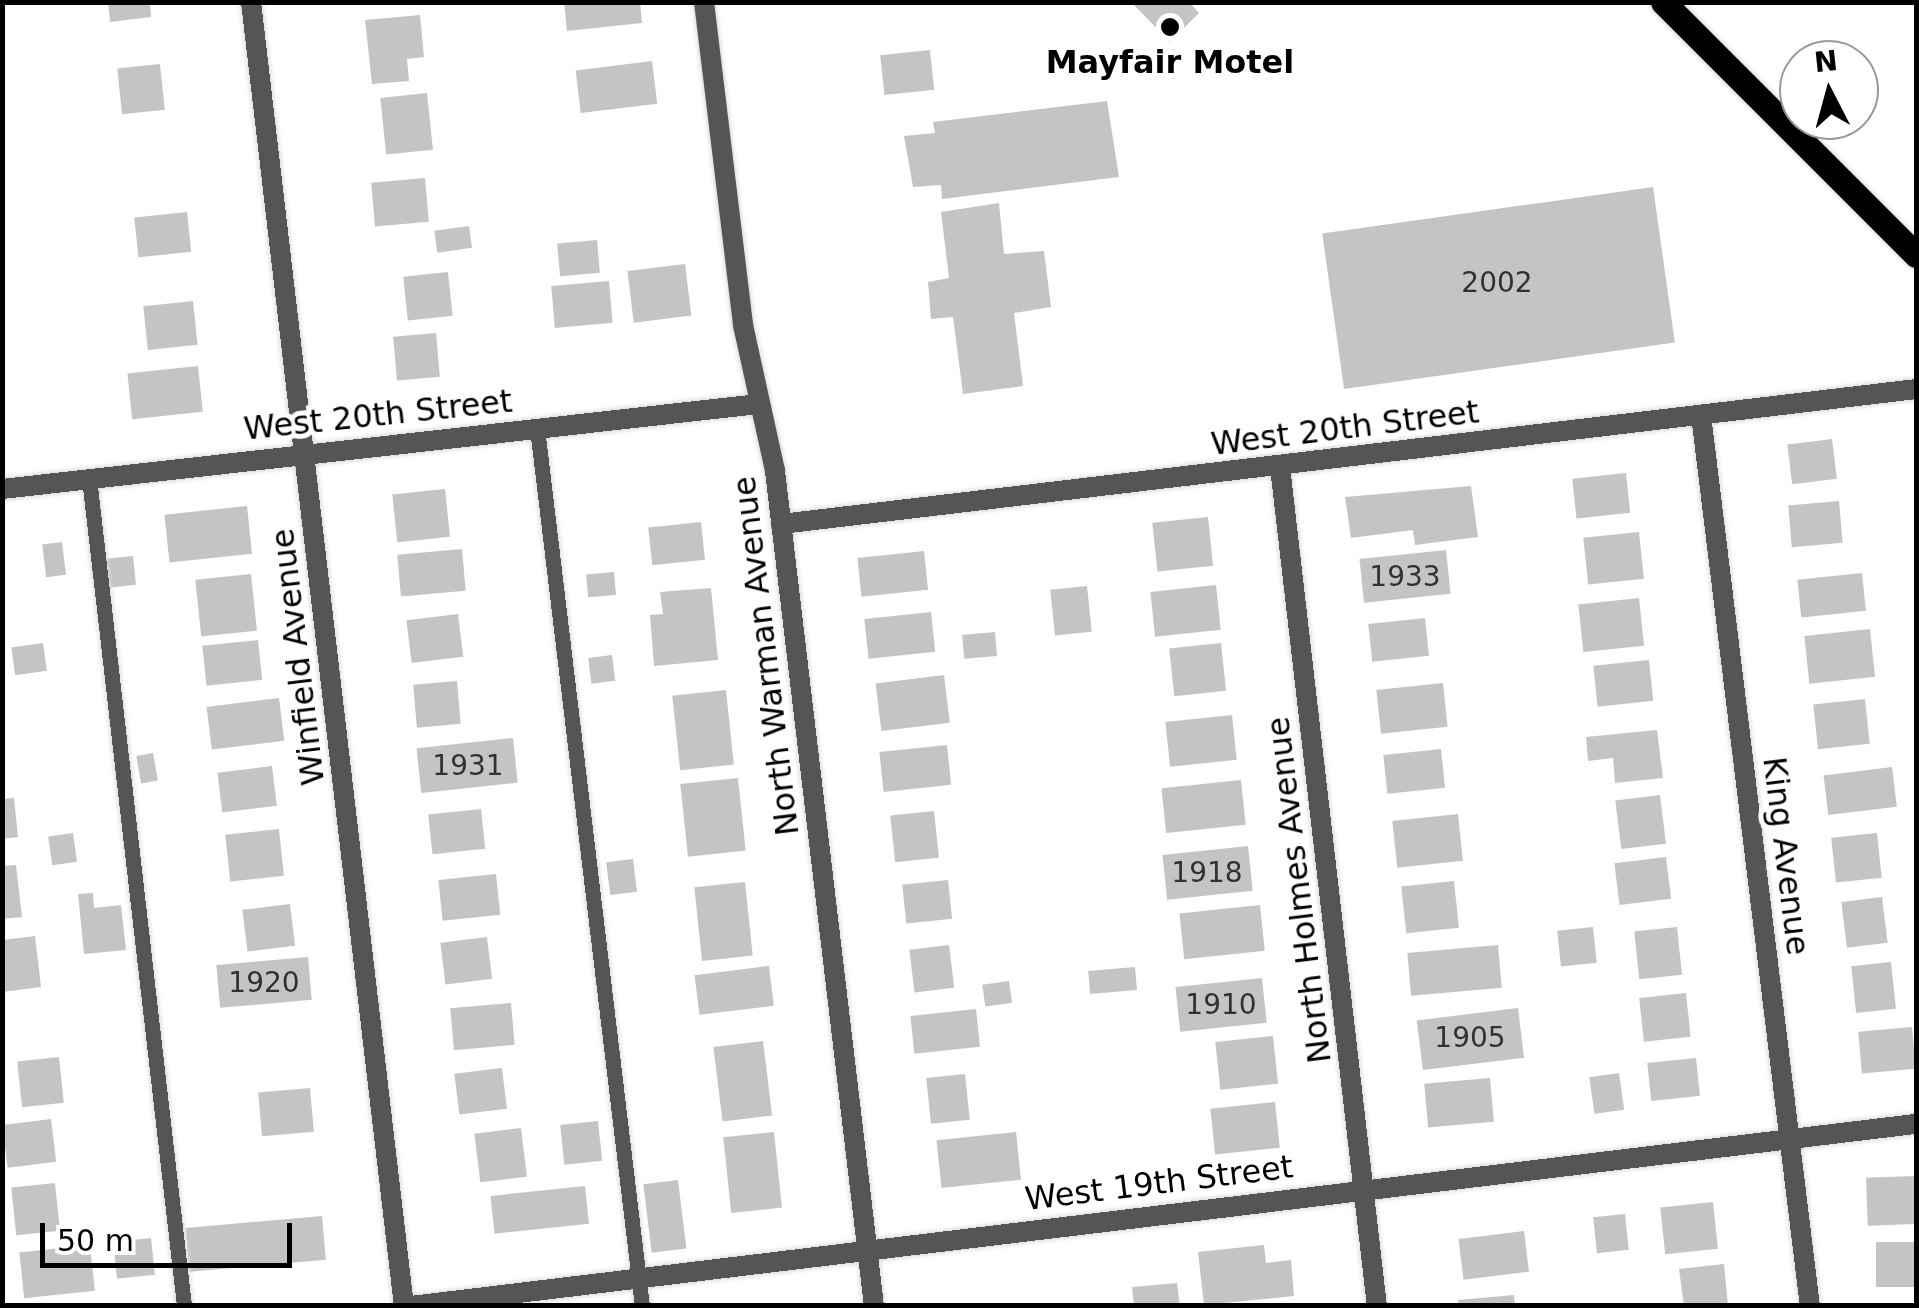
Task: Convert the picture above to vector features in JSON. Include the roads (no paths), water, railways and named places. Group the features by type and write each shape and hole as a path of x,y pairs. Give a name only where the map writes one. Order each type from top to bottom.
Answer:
{"main road":[{"path":"1662,2 1916,255"}],"street":[{"name":"Winfield Avenue","path":"251,2 407,1306"},
{"name":"North Warman Avenue","path":"704,2 726,210 781,524 874,1306"},
{"name":"West 20th Street","path":"781,524 1916,389"},
{"name":"West 20th Street","path":"2,488 760,404"},
{"name":"King Avenue","path":"1701,415 1810,1306"},
{"name":"North Holmes Avenue","path":"1280,467 1377,1306"},
{"name":"West 19th Street","path":"407,1306 867,1252 1364,1187 1916,1124"}],"lane":[{"path":"536,428 642,1306"},
{"path":"89,478 184,1306"}],"place":[{"name":"Mayfair Motel","path":"1170,27"}]}
